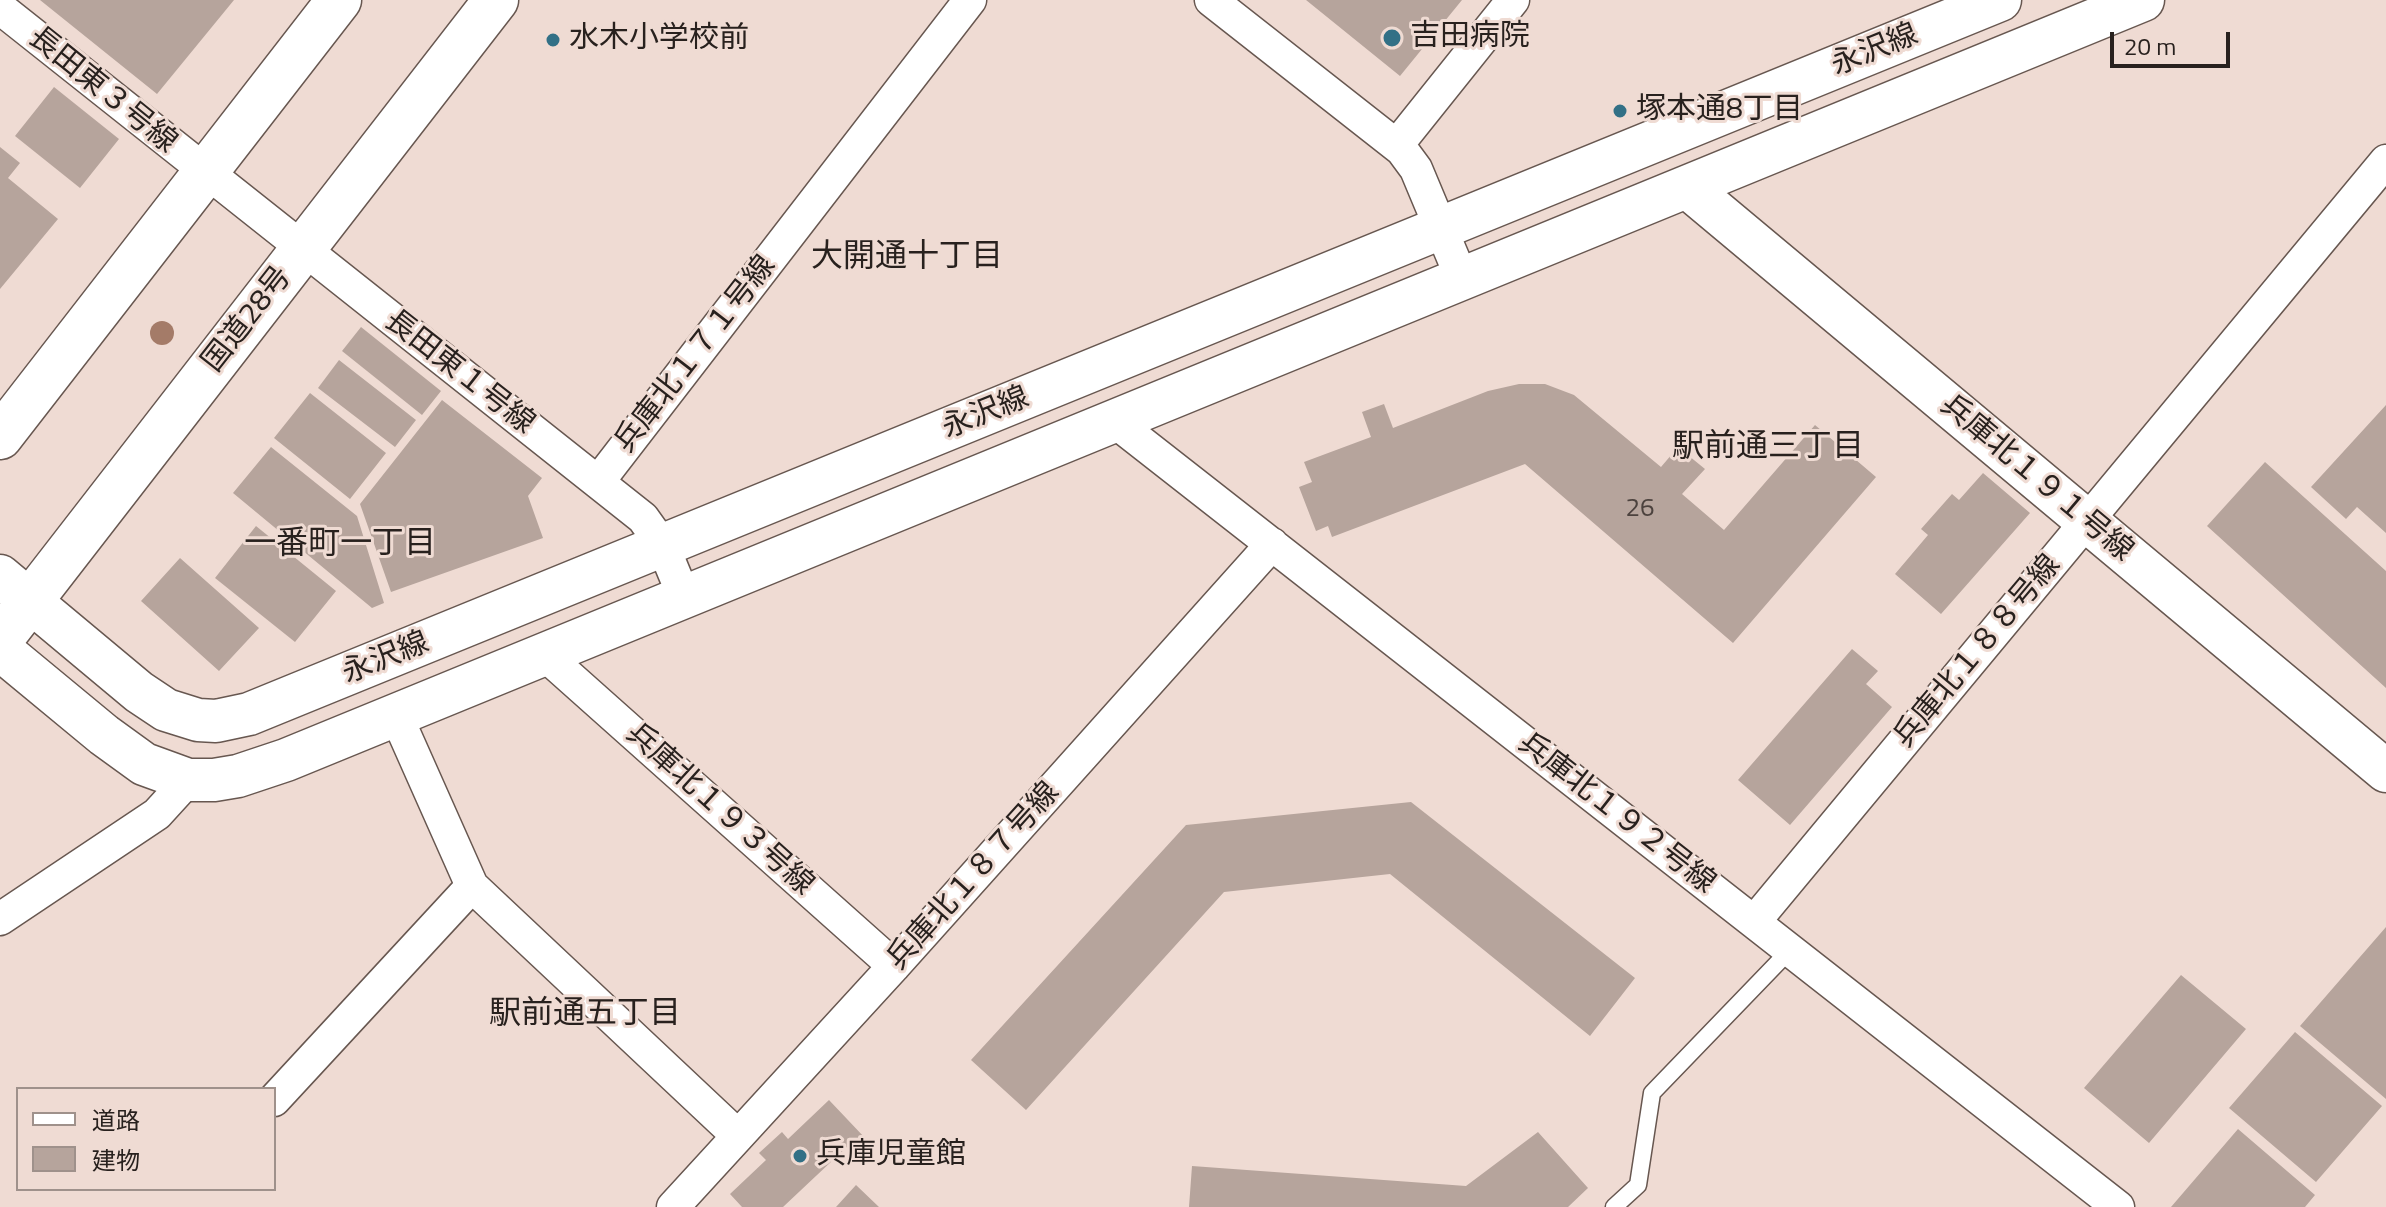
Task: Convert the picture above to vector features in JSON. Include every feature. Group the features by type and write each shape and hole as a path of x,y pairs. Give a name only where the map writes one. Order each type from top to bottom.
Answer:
{"highway":[{"path":"3,426 339,0"},
{"name":"国道28号","path":"0,640 15,589 303,250 496,0"}],"street":[{"name":"兵庫北１７１号線","path":"598,482 970,0"},
{"path":"1211,0 1397,145 1416,169 1462,279"},
{"path":"1397,145 1513,0"},
{"name":"永沢線","path":"15,589 151,702 181,717 216,721 265,709 2000,0"},
{"name":"永沢線","path":"0,649 124,751 166,774 188,780 238,776 286,760 2143,0"},
{"name":"長田東３号線","path":"0,8 205,173"},
{"name":"兵庫北１８８号線","path":"1754,922 2386,161"},
{"name":"長田東１号線","path":"205,173 643,518 663,546 684,597"},
{"name":"兵庫北１９１号線","path":"1687,187 2386,771"},
{"name":"兵庫北１９２号線","path":"1114,421 2118,1207"},
{"name":"兵庫北１８７号線","path":"673,1207 894,966 1272,544"},
{"name":"兵庫北１９３号線","path":"544,654 894,966"},
{"path":"396,715 472,886 738,1136"},
{"path":"0,919 157,814 188,780"},
{"path":"276,1098 472,886"}],"lane":[{"path":"1614,1207 1638,1185 1652,1093 1790,950"}],"building":[{"path":"40,0 234,0 157,94"},
{"name":"吉田病院","path":"1306,0 1462,0 1400,76"},
{"path":"54,87 119,139 80,188 15,136"},
{"path":"0,147 20,163 8,178 58,219 0,289"},
{"path":"361,327 441,391 422,415 342,351"},
{"path":"339,360 416,420 395,447 318,388"},
{"path":"1519,384 1545,384 1574,395 1661,467 1678,447 1705,469 1682,494 1724,530 1815,425 1876,477 1733,643 1525,464 1332,537 1328,526 1316,531 1299,487 1312,482 1304,462 1371,437 1362,412 1384,404 1393,428 1488,391"},
{"path":"310,393 386,453 350,499 274,438"},
{"path":"442,400 542,478 528,496 543,538 391,592 360,504"},
{"path":"2386,405 2386,533 2357,507 2346,519 2311,487"},
{"path":"271,447 357,516 384,603 372,608 233,493"},
{"path":"2265,462 2386,571 2386,688 2207,526"},
{"path":"1983,473 2030,513 1941,614 1895,574 1928,535 1921,529 1952,494 1959,500"},
{"path":"256,526 336,591 295,642 215,578"},
{"path":"180,558 259,628 219,671 141,601"},
{"path":"1852,649 1878,671 1866,684 1892,707 1790,825 1738,780"},
{"path":"1411,802 1635,978 1590,1036 1390,874 1224,892 1026,1110 971,1060 1186,825"},
{"path":"2386,927 2386,1099 2300,1026"},
{"path":"2181,975 2246,1029 2149,1143 2084,1088"},
{"path":"2295,1032 2382,1106 2316,1182 2229,1108"},
{"name":"兵庫児童館","path":"829,1100 865,1138 854,1149 850,1144 783,1207 742,1207 730,1194 766,1160 759,1153 782,1132 788,1139"},
{"path":"2238,1129 2315,1195 2305,1207 2171,1207"},
{"path":"1538,1132 1588,1188 1568,1207 1189,1207 1192,1166 1466,1186"},
{"path":"856,1185 879,1207 836,1207"}],"place":[{"name":"吉田病院","path":"1392,38"},
{"name":"水木小学校前","path":"553,40"},
{"name":"塚本通8丁目","path":"1620,111"},
{"name":"兵庫児童館","path":"800,1156"}],"district":[{"name":"大開通十丁目","path":"907,258"},
{"name":"駅前通三丁目","path":"1768,448"},
{"name":"一番町一丁目","path":"340,545"},
{"name":"駅前通五丁目","path":"585,1015"}]}
